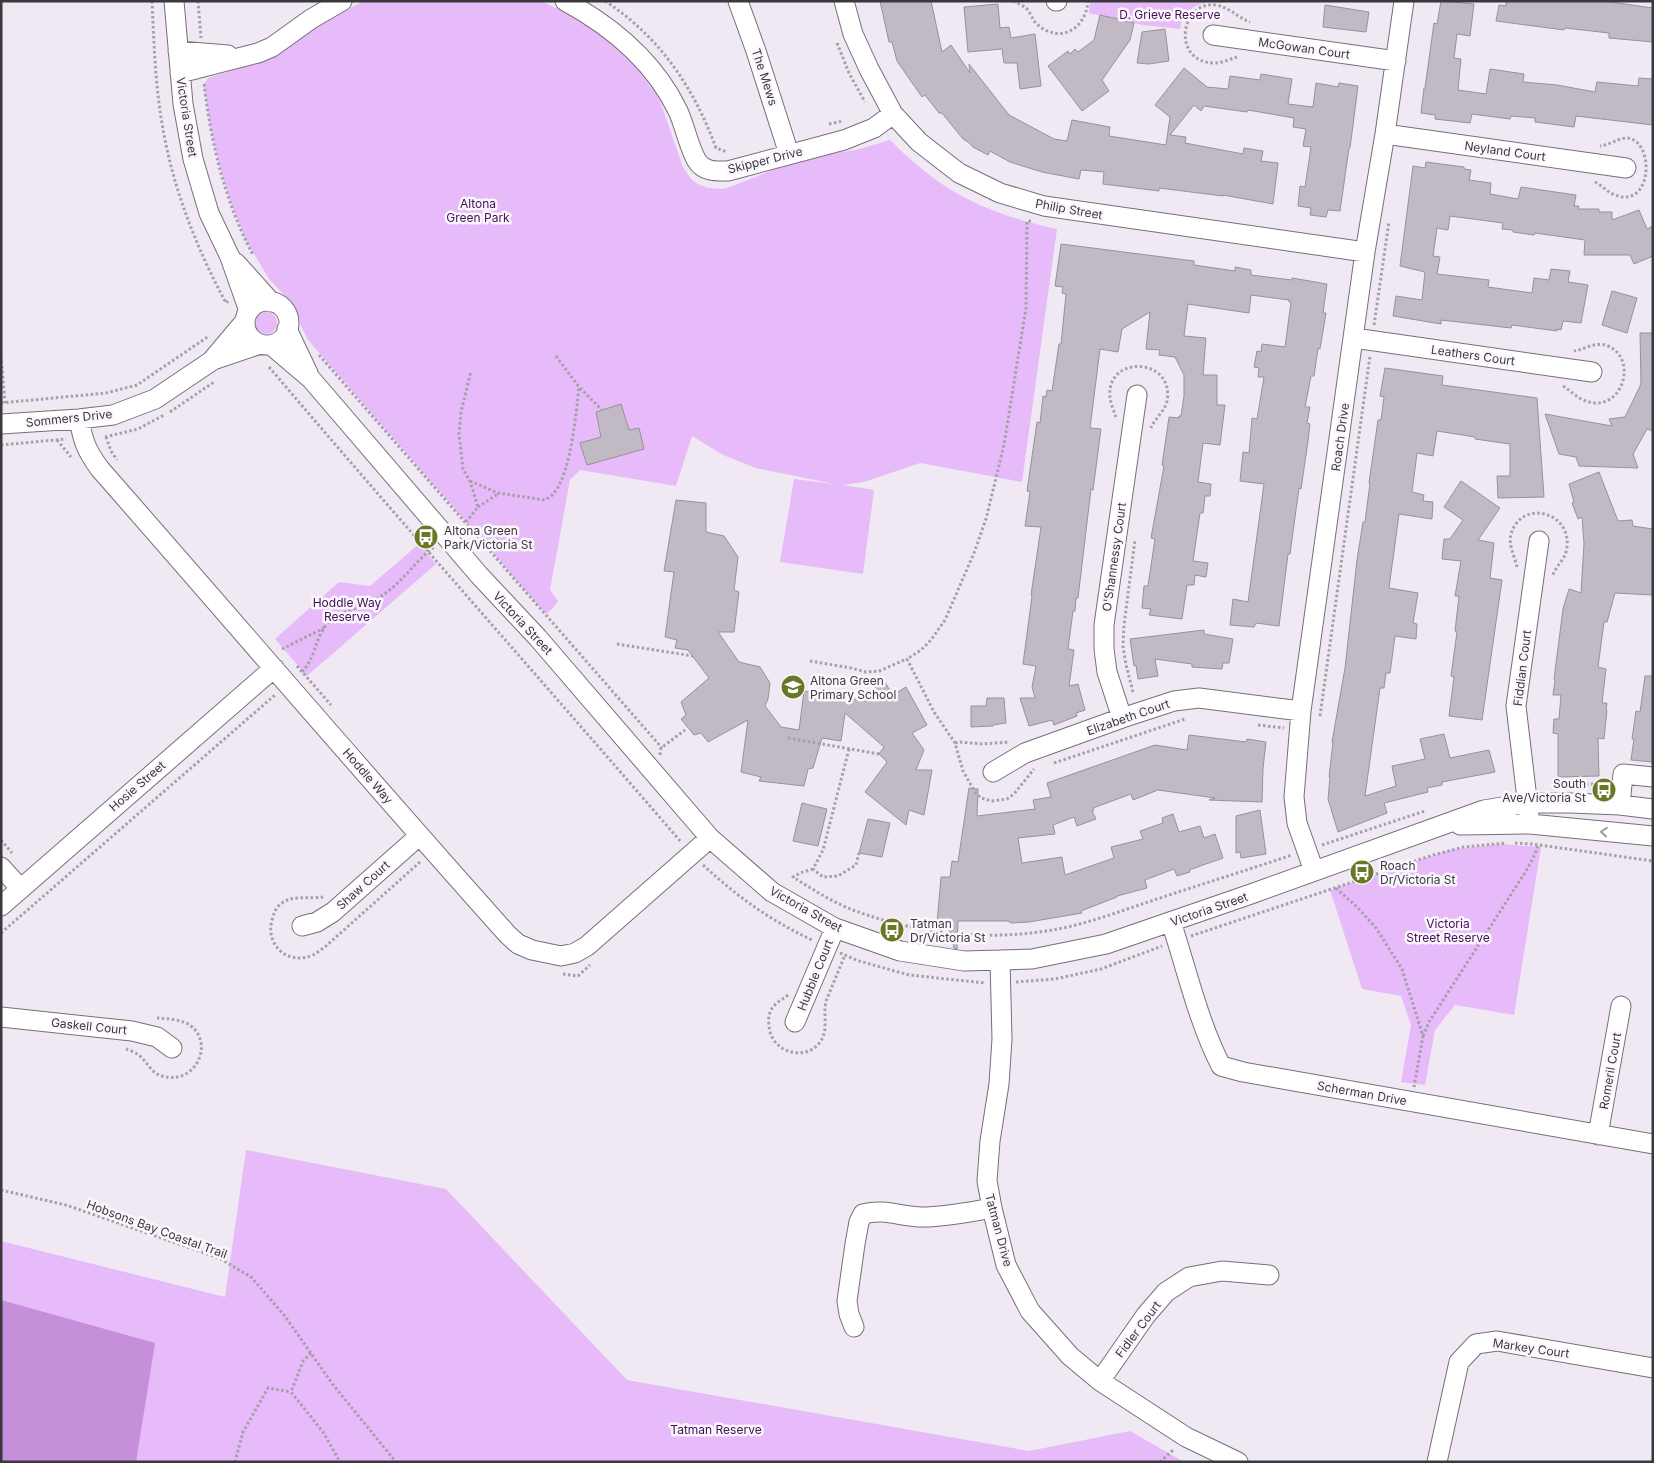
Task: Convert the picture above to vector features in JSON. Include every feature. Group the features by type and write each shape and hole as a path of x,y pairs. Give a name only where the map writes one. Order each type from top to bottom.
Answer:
{"street":[{"name":"Victoria Street","path":"174,1 187,132 193,159 210,213 230,257 247,316"},
{"path":"178,51 202,59 258,53 272,47 310,19 342,1"},
{"name":"Skipper Drive","path":"565,1 587,6 646,62 668,91 685,124 697,161 704,168 713,171 728,171 844,140 874,128 893,114"},
{"name":"The Mews","path":"738,1 789,154"},
{"name":"Philip Street","path":"844,1 853,34 893,114 919,142 959,173 1000,193 1044,206 1365,252"},
{"name":"Roach Drive","path":"1314,871 1316,848 1297,823 1294,797 1301,711 1363,339 1365,252 1385,134 1404,1"},
{"name":"McGowan Court","path":"1213,35 1396,61"},
{"path":"180,73 202,59"},
{"name":"Neyland Court","path":"1385,134 1626,168"},
{"name":"Victoria Street","path":"230,257 279,301"},
{"path":"279,301 277,304 285,312 292,325 281,339 265,344 248,335 245,329 247,316 259,303 279,301"},
{"name":"Sommers Drive","path":"213,360 247,316"},
{"name":"Victoria Street","path":"292,325 311,379"},
{"name":"Leathers Court","path":"1363,339 1592,372"},
{"name":"Victoria Street","path":"265,344 311,379 479,575 538,638 710,838 772,892 834,928 900,951 964,961 1032,959 1106,944 1484,810 1527,804 1570,803 1620,805 1653,809"},
{"name":"Sommers Drive","path":"1,424 113,415 155,399 213,360 265,344"},
{"name":"O'Shannessy Court","path":"1122,718 1107,672 1104,649 1104,625 1137,395"},
{"name":"Hoddle Way","path":"79,419 83,441 89,454 100,469 274,668 413,841 518,944 532,950 561,956 575,954 587,946 686,848 710,838"},
{"name":"Fiddian Court","path":"1530,824 1516,706 1539,541"},
{"name":"Hosie Street","path":"1,906 274,668"},
{"name":"Elizabeth Court","path":"993,772 1025,753 1174,701 1199,698 1301,711"},
{"path":"1620,805 1623,774 1653,777"},
{"name":"Victoria Street","path":"1443,825 1530,824 1653,836"},
{"name":"Shaw Court","path":"302,926 317,922 333,912 413,841"},
{"path":"1,867 20,888"},
{"name":"Scherman Drive","path":"1171,922 1211,1047 1221,1066 1243,1072 1653,1144"},
{"name":"Hubble Court","path":"795,1022 834,928"},
{"name":"Tatman Drive","path":"1000,960 1002,1039 999,1084 990,1141 987,1181 1006,1264 1030,1311 1070,1356 1100,1382 1186,1437 1230,1460"},
{"name":"Romeril Court","path":"1598,1135 1621,1006"},
{"name":"Gaskell Court","path":"1,1017 132,1031 157,1037 172,1048"},
{"path":"854,1326 849,1314 847,1301 859,1222 863,1214 874,1211 919,1217 950,1216 992,1208"},
{"name":"Fidler Court","path":"1100,1382 1151,1309 1166,1292 1189,1277 1222,1271 1269,1275"},
{"name":"Markey Court","path":"1437,1462 1459,1362 1476,1344 1497,1341 1653,1368"}],"path":[{"path":"198,1 209,122 217,157 235,215 254,257"},
{"path":"1013,1 1021,4 1029,11 1036,24 1056,33 1074,29 1080,23 1086,14 1088,1"},
{"path":"1646,149 1649,155"},
{"path":"1319,717 1363,339 1390,220"},
{"path":"810,661 866,672 879,671 907,659 921,650 931,640 945,620 971,562 986,519 1004,445 1026,308 1027,221 1035,222"},
{"path":"279,301 296,314 292,325"},
{"path":"1,356 3,403 106,394 137,385 210,335"},
{"path":"315,350 662,748"},
{"path":"556,356 579,387 602,410"},
{"path":"268,366 686,848 721,882 749,904 787,928 859,962 909,975 977,984 1055,979 1101,969 1177,940 1434,855 1464,847 1510,843 1538,845 1653,862"},
{"path":"471,370 461,412 460,434 462,469 470,481 478,507"},
{"path":"470,481 498,493 545,500 554,494 563,476 575,428 579,387"},
{"path":"106,437 111,451 118,462"},
{"path":"466,522 478,507 498,493"},
{"path":"282,649 324,628 342,614 380,598 446,537"},
{"path":"302,672 308,665 324,628"},
{"path":"618,644 693,656"},
{"path":"907,659 934,712 955,743"},
{"path":"1,933 275,695 281,702"},
{"path":"650,769 660,759 662,748 686,730"},
{"path":"788,738 879,754"},
{"path":"849,749 823,850 813,869 793,877 852,910 889,922 934,932 1008,935 1047,931 1092,920 1316,848 1321,837"},
{"path":"413,841 428,868"},
{"path":"1414,1088 1423,1036 1429,1022 1526,871 1538,845"},
{"path":"673,847 686,848"},
{"path":"813,869 823,877 838,876 856,865 859,853"},
{"path":"1336,888 1376,928 1398,962 1402,969 1423,1036"},
{"path":"562,974 578,976 593,963"},
{"name":"Hobsons Bay Coastal Trail","path":"1,1190 66,1205 219,1258 251,1278 284,1315 334,1386 396,1462"},
{"path":"291,1392 302,1362 311,1353"},
{"path":"235,1462 243,1432 268,1388 291,1392 323,1432 340,1462"}],"green space":[{"name":"Altona Green Park","path":"365,1 541,1 562,11 600,34 634,65 659,98 683,167 691,179 708,188 722,189 730,187 785,165 817,156 856,150 890,140 928,174 966,198 1009,216 1057,229 1022,482 920,463 864,482 843,485 874,490 863,574 780,562 794,479 835,484 756,468 723,455 692,436 676,486 580,470 570,480 550,590 558,601 546,614 308,340 297,312 269,279 247,242 231,203 219,163 210,124 204,84 208,78 276,55 328,18"},
{"name":"D. Grieve Reserve","path":"1090,1 1223,1 1223,3 1201,4 1190,10 1185,15 1180,29 1143,25 1089,13"},
{"path":"262,312 270,312 277,319 277,327 270,334 262,334 255,327 255,319"},
{"name":"Hoddle Way Reserve","path":"419,544 436,564 307,676 275,639 339,582 370,586"},
{"name":"Victoria Street Reserve","path":"1501,844 1541,847 1514,1015 1455,1005 1435,1030 1425,1085 1401,1082 1411,1025 1401,996 1362,989 1330,890 1450,850"},
{"name":"Tatman Reserve","path":"246,1150 446,1189 627,1380 1029,1451 1130,1431 1184,1462 1,1462 1,1241 225,1297"}],"shaded area":[{"path":"1,1300 155,1343 136,1462 1,1462"}],"building":[{"path":"880,1 931,1 942,52 951,45 970,73 969,64 1009,115 1054,139 1067,141 1072,120 1110,127 1109,136 1166,145 1170,117 1155,105 1184,68 1207,87 1228,89 1230,76 1260,80 1261,74 1292,79 1288,104 1313,107 1316,83 1338,87 1339,83 1358,86 1340,211 1328,210 1326,217 1310,215 1311,208 1298,206 1300,186 1305,187 1311,147 1303,146 1306,129 1293,127 1294,118 1248,110 1247,112 1204,106 1201,111 1194,105 1170,135 1186,137 1185,143 1243,154 1244,148 1263,151 1261,161 1278,163 1273,204 1223,195 1159,188 1159,191 1103,184 1104,172 1081,170 1079,179 1042,172 1010,162 990,151 988,155 963,139 925,95 922,97 897,61 892,42 889,42"},
{"path":"1441,1 1474,4 1470,36 1457,34 1454,58 1461,59 1458,90 1486,94 1490,69 1524,74 1523,82 1557,85 1595,92 1597,82 1638,86 1639,78 1653,79 1653,125 1576,116 1574,127 1535,122 1535,118 1511,116 1510,119 1472,114 1470,123 1435,119 1435,115 1421,113 1434,23 1437,24"},
{"path":"1506,1 1604,1 1653,8 1653,42 1609,38 1609,33 1565,28 1564,30 1496,21 1499,5 1506,6"},
{"path":"998,4 1000,28 1009,27 1011,38 1035,34 1041,86 1020,89 1017,63 1004,63 1002,49 968,52 964,7"},
{"path":"1325,5 1369,12 1366,32 1323,27"},
{"path":"1100,15 1134,23 1130,40 1102,80 1109,91 1082,111 1048,66 1068,51 1070,54 1075,49 1078,52 1094,40"},
{"path":"1165,29 1169,61 1149,64 1137,63 1142,32"},
{"path":"1426,162 1464,167 1464,169 1471,170 1469,180 1491,183 1490,194 1518,199 1521,187 1576,195 1574,206 1579,206 1578,209 1599,209 1599,212 1612,212 1612,220 1639,210 1647,229 1653,226 1653,256 1634,264 1630,255 1584,255 1585,240 1513,232 1513,230 1502,229 1503,223 1450,216 1448,230 1437,228 1433,256 1440,257 1437,274 1489,280 1488,287 1532,293 1534,278 1549,280 1551,269 1570,271 1568,282 1588,285 1581,323 1563,321 1561,330 1557,329 1557,331 1512,325 1511,328 1441,320 1441,324 1393,316 1396,296 1422,300 1425,272 1400,266 1413,166 1425,168"},
{"path":"1061,244 1194,261 1194,265 1235,271 1235,267 1251,270 1251,275 1292,280 1292,278 1327,284 1323,313 1326,313 1314,376 1311,376 1305,407 1310,407 1307,423 1310,424 1308,441 1290,554 1288,554 1279,626 1256,623 1254,627 1230,625 1233,599 1248,602 1264,484 1240,481 1243,452 1249,453 1252,418 1257,419 1264,377 1258,377 1259,368 1254,367 1257,351 1261,352 1262,344 1285,347 1291,302 1289,300 1251,295 1249,313 1188,304 1184,336 1206,338 1203,375 1217,375 1217,405 1225,405 1220,445 1203,443 1198,482 1211,484 1210,496 1205,496 1203,513 1200,513 1193,561 1208,563 1206,577 1195,575 1194,585 1187,585 1182,619 1149,615 1151,609 1142,608 1144,586 1148,586 1155,539 1151,538 1164,466 1162,465 1169,417 1179,418 1181,416 1184,396 1184,375 1175,357 1159,355 1160,350 1146,349 1150,312 1122,329 1118,352 1100,349 1090,428 1101,429 1093,490 1091,489 1078,598 1076,598 1075,611 1073,611 1068,649 1074,650 1069,686 1078,684 1085,710 1076,713 1077,716 1054,725 1052,720 1029,726 1020,698 1035,698 1032,687 1036,666 1023,664 1041,527 1025,526 1030,492 1027,491 1037,422 1040,423 1043,396 1046,397 1047,390 1052,391 1059,344 1061,344 1066,294 1062,293 1063,287 1055,286"},
{"path":"1612,291 1637,298 1627,333 1602,325"},
{"path":"1640,333 1653,333 1653,431 1647,429 1633,454 1638,468 1579,466 1576,457 1559,454 1545,414 1612,426 1609,419 1625,417 1641,384"},
{"path":"1385,368 1443,376 1442,385 1537,398 1544,497 1498,498 1497,476 1510,476 1510,444 1437,431 1433,456 1417,453 1412,492 1424,495 1423,501 1433,502 1432,519 1399,514 1389,588 1418,593 1413,623 1417,624 1416,639 1395,636 1390,673 1386,673 1384,688 1380,688 1365,796 1396,786 1392,766 1425,759 1420,739 1444,734 1450,758 1489,750 1495,772 1442,782 1442,785 1427,788 1428,792 1384,803 1387,813 1338,832 1328,799 1332,742 1345,668 1357,560 1363,522 1365,522 1378,420 1381,420 1384,397 1380,396"},
{"path":"621,404 629,430 639,428 644,449 587,465 580,443 601,437 596,412"},
{"path":"1599,472 1618,521 1632,520 1633,526 1653,529 1653,595 1615,593 1607,622 1604,622 1598,667 1606,669 1602,703 1607,703 1607,710 1604,739 1598,738 1599,776 1558,777 1558,734 1553,733 1554,719 1559,719 1561,695 1553,695 1554,679 1563,609 1569,589 1581,593 1584,544 1582,517 1578,519 1572,503 1574,502 1569,484"},
{"path":"1461,481 1500,508 1478,540 1494,543 1490,578 1502,580 1482,720 1449,716 1454,677 1451,676 1457,632 1455,631 1459,596 1455,596 1461,561 1442,559 1444,539 1450,539 1463,520 1444,507"},
{"path":"676,500 706,503 706,532 724,536 738,557 734,590 739,592 734,632 718,632 739,662 760,667 770,683 765,706 781,727 799,730 804,691 866,701 882,678 893,695 906,687 927,725 912,733 924,750 916,770 932,770 924,815 909,810 906,825 865,792 887,762 879,754 884,747 845,713 841,741 822,738 813,768 808,769 804,786 759,781 761,777 741,772 748,720 708,742 701,733 694,735 681,719 686,715 681,702 709,678 688,650 675,648 677,640 665,637 674,572 664,571"},
{"path":"1204,630 1204,634 1233,639 1229,663 1223,663 1222,669 1192,667 1192,664 1155,659 1158,676 1138,679 1130,639"},
{"path":"1645,676 1653,676 1653,762 1631,760 1636,711 1640,712"},
{"path":"987,698 1004,698 1006,723 993,726 971,727 971,706 986,706"},
{"path":"1189,735 1246,742 1247,739 1266,742 1262,802 1209,800 1215,798 1158,790 1133,800 1131,794 1093,808 1094,810 1092,811 1096,819 1077,826 1074,817 1053,825 1055,834 1018,838 1022,863 1062,857 1065,875 1114,858 1111,847 1143,839 1140,831 1163,823 1162,818 1173,814 1179,832 1200,826 1204,838 1215,834 1223,858 1177,876 1174,869 1145,880 1147,888 1117,896 1081,911 1082,913 1029,922 958,921 957,949 954,948 947,924 937,924 941,877 950,877 952,861 958,862 969,788 978,789 977,816 1035,809 1033,800 1051,797 1047,783 1155,745 1187,750"},
{"path":"802,803 827,809 818,846 793,841"},
{"path":"1260,810 1266,854 1241,858 1240,852 1236,853 1236,816"},
{"path":"868,819 890,823 882,857 859,853"}],"place":[{"name":"Altona Green Park/Victoria St","path":"426,537"},
{"name":"Altona Green Primary School","path":"793,687"},
{"name":"South Ave/Victoria St","path":"1604,790"},
{"name":"Roach Dr/Victoria St","path":"1362,872"},
{"name":"Tatman Dr/Victoria St","path":"892,930"}]}
